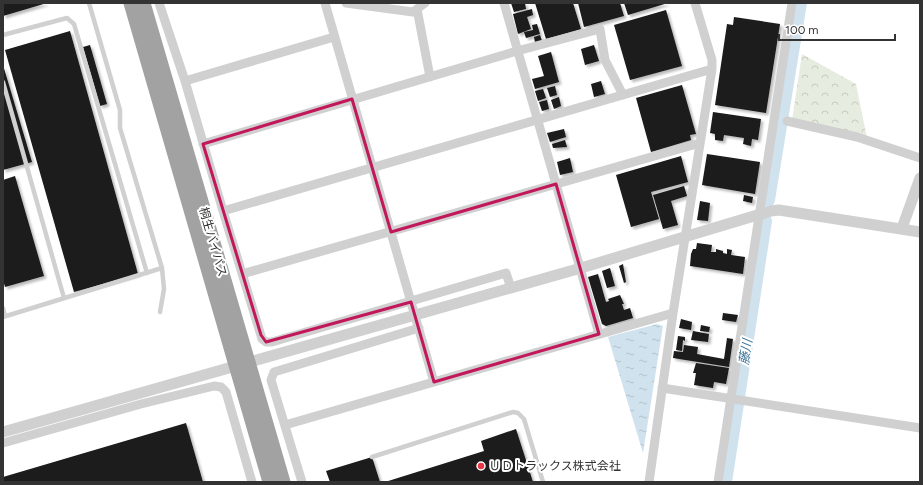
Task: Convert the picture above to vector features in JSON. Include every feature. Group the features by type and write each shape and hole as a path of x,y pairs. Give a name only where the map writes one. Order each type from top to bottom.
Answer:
{"highway":[{"name":"桐生バイパス","path":"131,3 242,365 283,482"},
{"name":"桐生バイパス","path":"143,3 242,365 270,482"}],"street":[{"path":"159,3 185,81 222,211 261,335 266,342 272,342 506,273 511,288"},
{"path":"325,3 434,382"},
{"path":"346,3 413,12 425,3"},
{"path":"504,3 600,334"},
{"path":"646,481 712,69 712,60 695,3"},
{"path":"718,482 758,214 792,3"},
{"path":"417,9 430,77"},
{"path":"203,144 352,99 600,29 606,60 622,95"},
{"path":"185,81 334,37"},
{"path":"222,211 712,69"},
{"path":"787,121 857,137 920,158"},
{"path":"242,274 700,143"},
{"path":"902,228 920,178"},
{"path":"3,432 415,316 581,268 758,214 779,210 920,232"},
{"path":"285,425 672,313"},
{"path":"302,482 271,380 274,372 418,328"},
{"path":"3,443 141,404 214,386 221,387 226,392 252,482"},
{"path":"662,388 920,428"}],"lane":[{"path":"89,3 120,110 120,128 162,268 164,289 160,312"},
{"path":"3,35 67,18 74,24 147,273"},
{"path":"3,82 64,298"},
{"path":"3,308 4,317 162,268"},
{"path":"372,457 513,412 518,413 524,419 543,482"}],"highlighted area":[{"path":"352,99 391,232 556,184 599,334 434,382 411,302 266,342 261,335 203,144"}],"green space":[{"path":"802,54 856,84 867,138 792,120"}],"water":[{"path":"657,324 663,326 643,453 608,337"}],"building":[{"path":"3,3 47,3 3,16"},
{"path":"511,3 525,3 526,9 514,12"},
{"path":"535,3 573,3 581,29 546,39"},
{"path":"578,3 620,3 624,16 584,27"},
{"path":"624,3 668,3 628,15"},
{"path":"532,9 533,15 527,17 531,29 518,34 513,14"},
{"path":"666,10 682,66 630,80 614,25"},
{"path":"734,17 780,24 766,113 715,105 727,24 733,25"},
{"path":"537,24 540,34 526,38 524,32 533,30 532,25"},
{"path":"70,31 138,274 74,292 5,50"},
{"path":"540,35 542,41 535,43 534,37"},
{"path":"90,45 107,104 100,106 83,47"},
{"path":"594,45 599,61 585,65 581,49"},
{"path":"551,52 559,82 535,89 532,79 544,76 538,56"},
{"path":"3,65 32,162 3,170"},
{"path":"601,81 605,94 594,97 591,84"},
{"path":"682,85 696,134 690,135 691,140 651,152 636,98"},
{"path":"555,86 557,95 550,97 547,88"},
{"path":"543,89 546,98 538,101 535,91"},
{"path":"559,97 561,106 554,109 551,100"},
{"path":"547,100 549,109 542,111 539,102"},
{"path":"713,112 761,119 758,140 752,139 751,146 743,144 744,138 724,135 723,141 715,140 715,134 710,133"},
{"path":"564,129 566,137 550,142 547,133"},
{"path":"565,140 567,147 553,148 552,144"},
{"path":"707,154 760,162 755,194 702,185"},
{"path":"681,156 688,182 651,192 659,219 631,227 616,175"},
{"path":"570,158 573,172 560,175 557,162"},
{"path":"15,176 44,276 5,287 3,280 3,180"},
{"path":"684,186 687,196 671,201 678,225 663,229 653,195"},
{"path":"744,195 753,197 752,203 743,201"},
{"path":"700,201 710,203 708,221 697,220"},
{"path":"697,243 712,245 711,252 716,252 716,249 727,254 727,249 732,250 731,255 745,257 743,274 690,266 691,254 693,249 696,249"},
{"path":"623,264 626,282 624,283 619,266"},
{"path":"610,268 615,286 607,288 602,271"},
{"path":"598,274 606,302 609,301 608,299 620,295 624,304 622,304 624,310 630,308 633,318 606,326 602,324 588,277"},
{"path":"723,313 738,315 736,322 722,320"},
{"path":"681,319 692,322 691,330 679,328"},
{"path":"701,325 710,327 709,332 700,331"},
{"path":"693,331 709,334 708,342 691,340"},
{"path":"678,336 685,337 685,341 683,340 682,351 676,350"},
{"path":"727,338 733,339 729,367 673,358 674,351 683,352 684,345 698,347 697,354 724,359"},
{"path":"696,363 729,368 726,384 714,382 713,388 694,385 696,373 693,373"},
{"path":"186,423 203,482 3,482 3,477"},
{"name":"ＵＤトラックス株式会社","path":"516,429 533,482 385,482 484,451 481,441"},
{"path":"372,457 380,482 330,482 326,471"}],"waterway":[{"name":"藤川","path":"768,200 800,3"},
{"name":"藤川","path":"725,482 765,221"}],"place":[{"name":"ＵＤトラックス株式会社","path":"481,466"}]}
